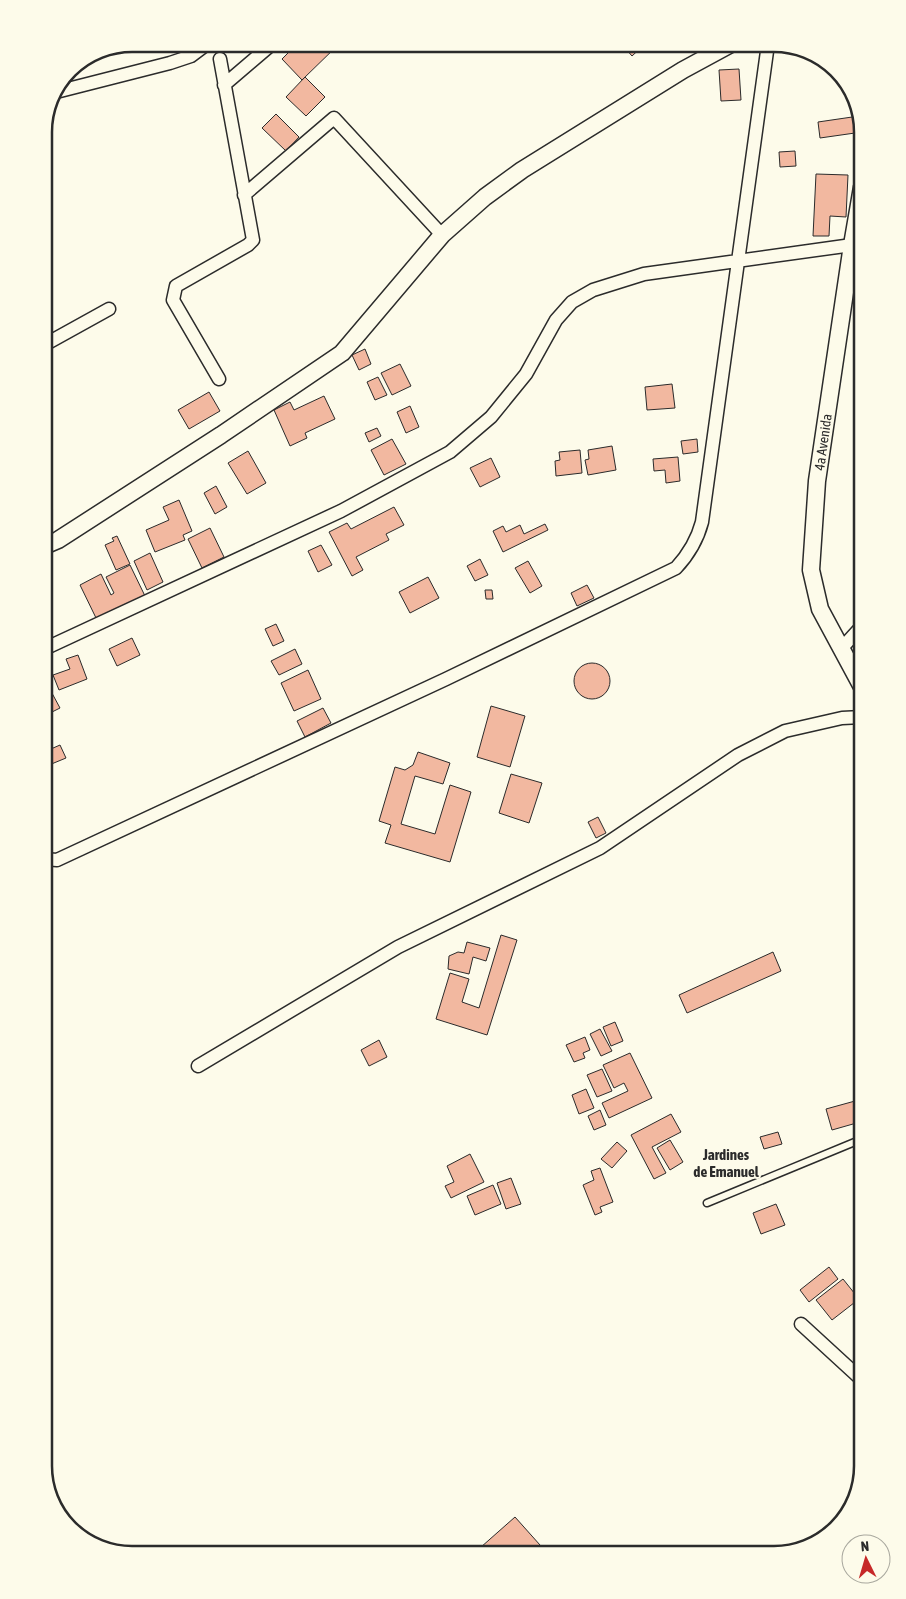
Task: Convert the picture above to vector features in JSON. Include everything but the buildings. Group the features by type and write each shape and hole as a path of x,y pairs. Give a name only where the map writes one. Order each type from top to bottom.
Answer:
{"street":[{"path":"65,90 170,63 191,56 196,52"},
{"path":"224,85 262,52"},
{"path":"53,542 221,435 342,354 442,235 485,197 522,170 683,70 715,53"},
{"path":"52,860 57,860 446,679 676,568 694,545 702,522 767,53"},
{"path":"219,379 172,300 176,286 248,245 253,240 220,59"},
{"path":"244,195 334,118 442,235"},
{"name":"4a Avenida","path":"854,233 817,481 811,570 820,609 854,673"},
{"path":"53,645 341,511 450,452 491,417 526,374 561,314 572,302 593,290 644,274 852,245"},
{"path":"53,339 109,309"},
{"path":"841,649 854,635"},
{"path":"198,1066 398,947 600,848 738,755 785,731 854,717"},
{"path":"800,1324 854,1373"}],"lane":[{"path":"707,1203 854,1142"}],"district":[{"name":"Jardines de Emanuel","path":"726,1164"}]}
